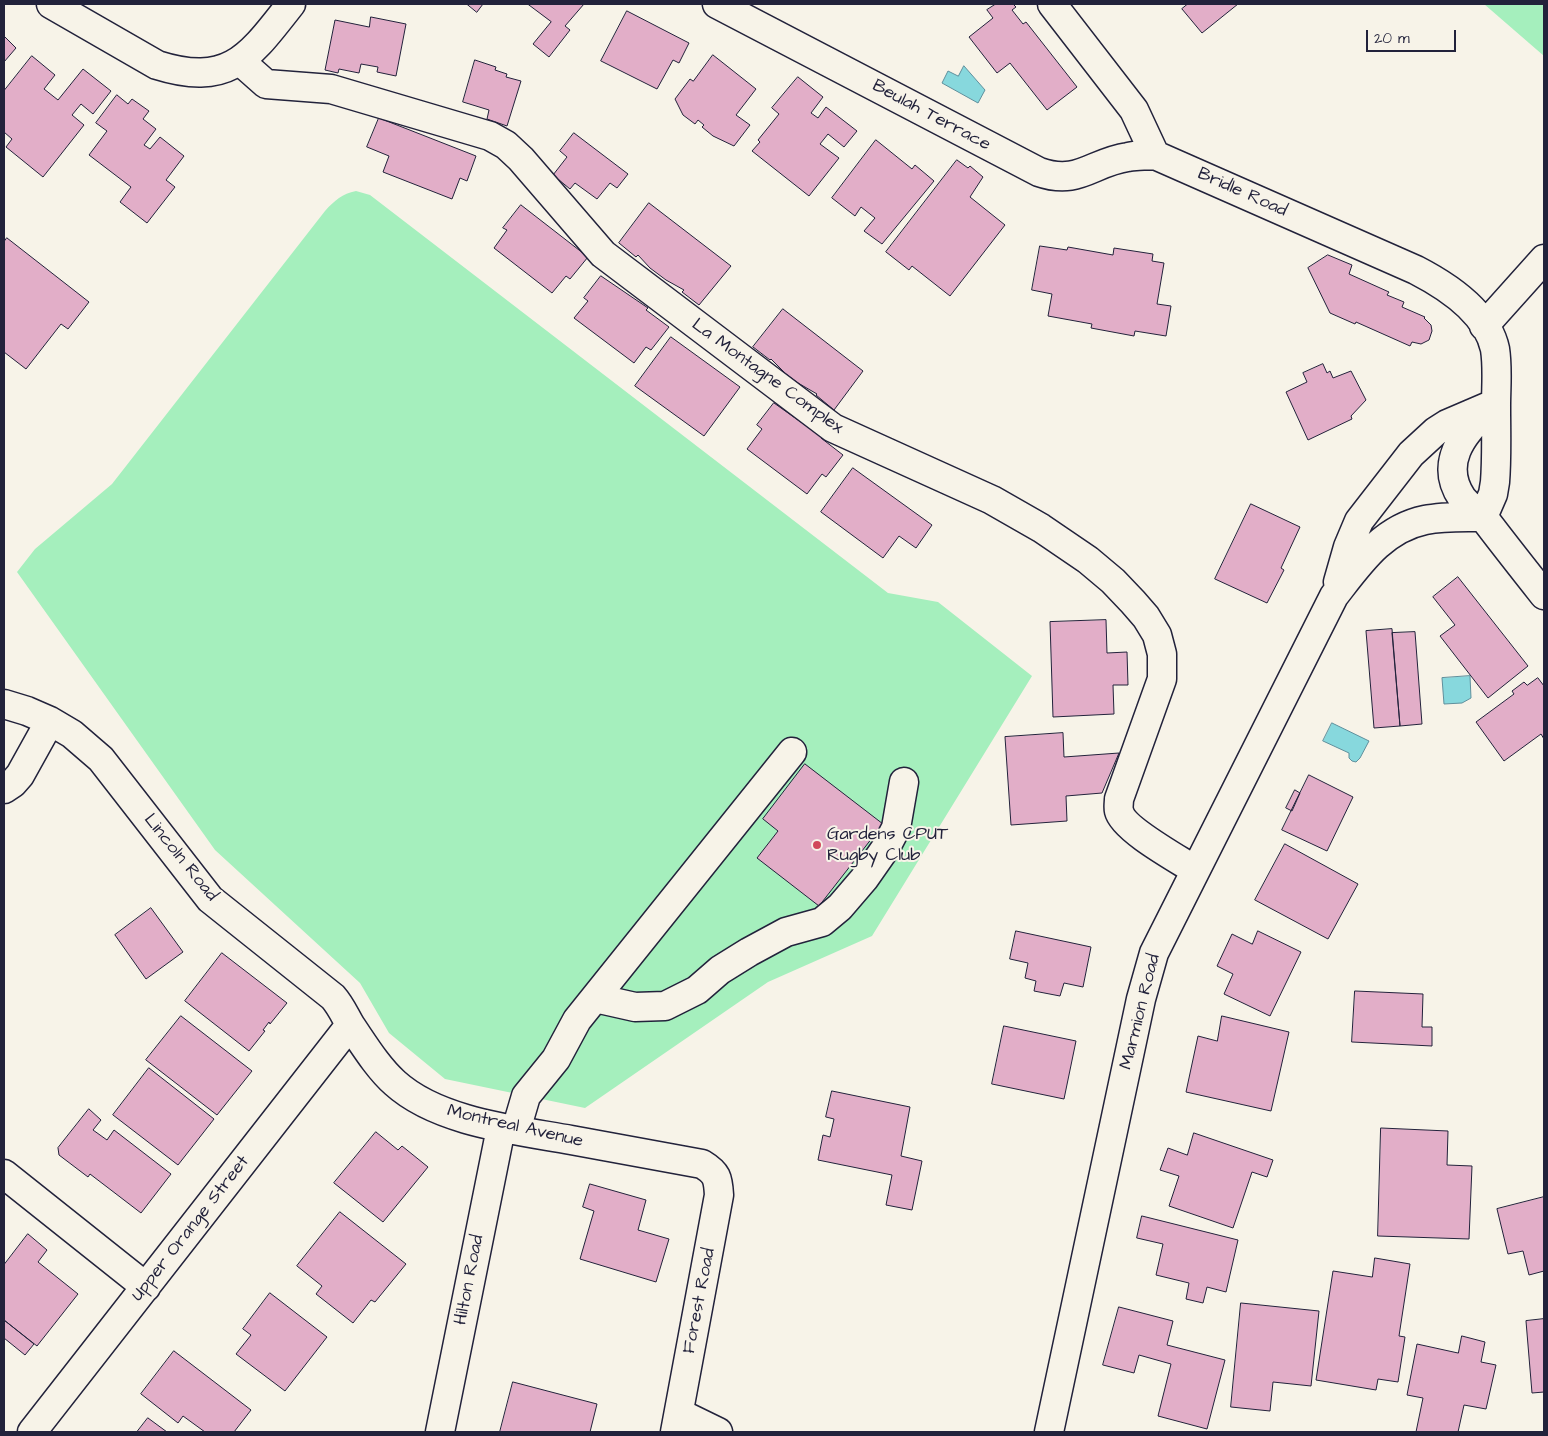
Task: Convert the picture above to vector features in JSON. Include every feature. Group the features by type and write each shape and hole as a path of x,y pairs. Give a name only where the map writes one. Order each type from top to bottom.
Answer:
{"street":[{"path":"51,4 157,65 173,70 194,73 210,72 240,61 261,42 291,4"},
{"name":"Beulah Terrace","path":"718,4 1039,172 1052,177 1062,178 1080,174 1127,157 1155,155"},
{"path":"1052,4 1134,110 1155,155"},
{"name":"La Montagne Complex","path":"240,61 266,84 331,89 490,136 506,145 521,158 603,254 833,428 992,500 1041,528 1088,560 1113,581 1146,617 1156,635 1162,654 1162,679 1119,799 1118,810 1125,820 1148,840 1195,870"},
{"name":"Bridle Road","path":"1155,155 1416,270 1440,283 1461,298 1484,326 1496,354 1495,482 1493,494 1483,517"},
{"path":"1484,326 1544,259"},
{"path":"1496,403 1468,430 1458,446 1453,466 1456,485 1466,503 1483,517 1544,595"},
{"name":"Marmion Road","path":"1049,1432 1154,953 1334,596 1348,547 1359,521 1403,463 1436,431 1460,418 1496,403"},
{"name":"Marmion Road","path":"1334,596 1372,549 1401,528 1436,518 1483,517"},
{"name":"Lincoln Road","path":"4,704 50,721 72,734 101,759 210,899 333,997 340,1005 350,1025"},
{"path":"4,789 20,776 50,721"},
{"name":"Hilton Road","path":"440,1432 508,1129 526,1096 556,1059 577,1020 792,752"},
{"path":"594,998 635,1007 666,1006 697,990 720,970 786,932 822,922 840,907 864,879 885,849 896,828 904,782"},
{"name":"Montreal Avenue","path":"350,1025 394,1082 408,1094 445,1112 508,1129 702,1164 712,1170"},
{"name":"Upper Orange Street","path":"32,1432 350,1025"},
{"name":"Forest Road","path":"677,1422 719,1195 718,1181 712,1170"},
{"path":"4,1174 146,1287"},
{"path":"677,1422 718,1432"}],"green space":[{"path":"1484,4 1544,4 1544,56"},
{"path":"356,191 370,195 888,593 938,602 1032,676 872,936 768,982 585,1108 445,1079 389,1033 360,983 215,850 17,572 35,549 112,484 325,211 339,198"}],"water":[{"path":"964,66 985,90 978,103 942,83 948,71 958,76"},
{"path":"1470,676 1471,698 1462,703 1444,704 1442,678"},
{"path":"1332,723 1369,741 1356,762 1349,758 1349,753 1323,741"}],"building":[{"path":"467,4 483,4 477,12"},
{"path":"528,4 584,4 565,26 570,30 549,57 533,44 551,22"},
{"path":"996,4 1013,4 1016,7 1012,10 1023,24 1026,22 1077,87 1047,110 1010,63 997,73 969,37 993,18 987,10"},
{"path":"1188,4 1238,4 1202,33 1182,9"},
{"path":"627,11 689,43 679,63 673,60 657,89 601,61"},
{"path":"371,17 406,24 396,76 377,72 378,67 361,64 359,73 339,69 338,73 325,70 335,20 369,27"},
{"path":"4,36 16,48 4,62"},
{"path":"713,55 756,89 736,115 750,125 734,146 713,136 702,127 704,125 698,120 695,124 683,115 675,99 690,79 693,81"},
{"path":"32,56 55,75 44,89 58,100 83,69 111,91 93,114 81,104 72,115 84,125 43,177 6,147 12,139 4,132 4,91"},
{"path":"475,60 496,67 495,70 507,74 506,77 521,81 507,126 487,119 489,110 463,102"},
{"path":"798,77 823,97 811,113 818,118 826,107 857,131 844,147 828,134 820,144 839,158 809,196 752,151 760,142 758,140 779,114 772,108"},
{"path":"117,95 128,104 132,99 149,111 143,119 156,129 144,145 150,149 160,137 184,156 166,180 175,187 147,223 120,202 131,187 89,155 107,131 96,123"},
{"path":"379,118 476,156 467,181 460,178 452,199 383,172 389,156 367,147"},
{"path":"574,133 628,174 617,188 610,183 597,199 575,183 570,189 553,175 567,157 560,151"},
{"path":"876,140 912,169 915,165 934,181 882,244 864,231 875,218 861,207 855,216 832,198"},
{"path":"957,160 968,168 970,166 983,177 970,197 1005,225 950,296 912,266 909,270 886,252"},
{"path":"649,203 731,266 699,305 682,292 684,290 666,280 650,268 638,255 636,257 619,243"},
{"path":"521,205 588,257 570,279 566,276 552,293 494,248 507,230 503,228"},
{"path":"7,238 89,302 68,329 61,324 26,369 4,352 4,242"},
{"path":"1040,246 1067,250 1068,247 1113,255 1114,248 1153,254 1152,261 1164,263 1157,304 1171,306 1166,336 1135,331 1134,336 1091,328 1092,324 1048,316 1052,294 1032,290"},
{"path":"1328,255 1352,265 1349,274 1389,292 1387,295 1404,302 1402,307 1425,317 1431,325 1432,331 1429,340 1421,344 1412,342 1410,346 1356,322 1355,324 1330,313 1308,268"},
{"path":"601,276 648,308 646,310 669,327 651,350 646,347 634,363 574,318 588,301 584,298"},
{"path":"783,309 863,371 834,410 817,394 798,383 771,359 753,347"},
{"path":"671,337 740,387 704,436 635,386"},
{"path":"1323,364 1327,373 1330,371 1333,378 1351,371 1366,400 1351,416 1352,419 1308,440 1286,392 1307,382 1303,373"},
{"path":"774,403 822,437 843,455 826,477 822,474 807,494 747,449 762,429 757,425"},
{"path":"853,468 932,525 916,548 899,536 883,558 821,512"},
{"path":"1251,504 1300,527 1281,568 1284,570 1267,603 1215,579"},
{"path":"1458,577 1528,666 1488,698 1440,636 1455,625 1433,597"},
{"path":"1106,620 1107,653 1127,652 1128,685 1113,685 1114,714 1053,717 1050,622"},
{"path":"1392,629 1400,726 1374,728 1366,631"},
{"path":"1415,632 1422,724 1400,726 1392,633"},
{"path":"1538,678 1544,686 1544,739 1541,734 1504,761 1476,722 1514,694 1512,691 1524,682 1527,685"},
{"path":"1063,733 1064,757 1119,753 1102,793 1066,796 1067,821 1011,825 1005,737"},
{"name":"Gardens CPUT Rugby Club","path":"805,764 883,824 819,906 757,858 778,831 763,819"},
{"path":"1309,775 1353,797 1327,851 1282,830"},
{"path":"1295,790 1300,793 1292,811 1286,808"},
{"path":"1285,844 1358,884 1328,939 1255,900"},
{"path":"151,908 183,952 146,979 115,935"},
{"path":"1016,931 1091,947 1083,987 1064,983 1060,996 1034,991 1036,981 1025,978 1028,963 1010,959"},
{"path":"1258,931 1301,952 1270,1016 1224,994 1233,974 1217,966 1232,934 1252,944"},
{"path":"222,953 287,1003 270,1024 269,1022 263,1030 265,1031 249,1051 185,1001"},
{"path":"1355,991 1423,994 1422,1027 1432,1027 1432,1046 1352,1042"},
{"path":"181,1016 252,1071 217,1115 146,1060"},
{"path":"1222,1016 1289,1032 1271,1111 1186,1092 1198,1036 1217,1041"},
{"path":"1004,1026 1076,1041 1064,1099 992,1084"},
{"path":"149,1068 214,1119 178,1165 113,1115"},
{"path":"832,1091 910,1107 901,1156 922,1161 912,1210 886,1205 892,1175 818,1160 823,1135 830,1137 834,1119 826,1117"},
{"path":"89,1109 101,1120 93,1130 107,1140 114,1130 171,1174 141,1213 90,1174 88,1177 59,1155 58,1148"},
{"path":"1381,1128 1448,1131 1447,1165 1472,1166 1469,1239 1378,1236"},
{"path":"376,1132 398,1150 402,1146 428,1167 383,1222 334,1183"},
{"path":"1194,1133 1273,1160 1267,1177 1252,1172 1233,1228 1169,1206 1179,1176 1160,1170 1168,1148 1187,1155"},
{"path":"590,1184 646,1200 638,1230 669,1239 656,1282 580,1259 594,1211 583,1207"},
{"path":"1544,1197 1544,1271 1529,1275 1523,1251 1508,1254 1497,1209"},
{"path":"340,1212 406,1264 375,1302 371,1300 353,1323 316,1294 322,1286 297,1266"},
{"path":"1142,1216 1238,1240 1226,1292 1207,1287 1203,1303 1186,1299 1189,1283 1156,1275 1163,1244 1137,1238"},
{"path":"28,1234 47,1250 38,1262 78,1294 37,1346 4,1320 4,1265"},
{"path":"1375,1258 1410,1264 1399,1336 1405,1337 1398,1382 1378,1379 1376,1390 1316,1380 1333,1271 1372,1277"},
{"path":"270,1293 327,1337 285,1391 236,1354 251,1335 243,1329"},
{"path":"1241,1303 1319,1311 1311,1386 1273,1382 1270,1411 1231,1407"},
{"path":"1119,1307 1173,1321 1167,1345 1225,1360 1207,1429 1158,1416 1171,1364 1139,1355 1134,1373 1103,1365"},
{"path":"1544,1319 1544,1392 1532,1393 1526,1321"},
{"path":"4,1320 34,1344 25,1355 4,1338"},
{"path":"1462,1336 1485,1342 1481,1362 1496,1365 1486,1409 1464,1405 1458,1432 1416,1432 1423,1398 1407,1395 1417,1344 1458,1353"},
{"path":"174,1351 251,1410 234,1432 205,1432 183,1416 178,1423 141,1394"},
{"path":"513,1382 597,1404 590,1432 500,1432"},
{"path":"148,1418 167,1432 137,1432"}],"place":[{"name":"Gardens CPUT Rugby Club","path":"817,845"}]}
